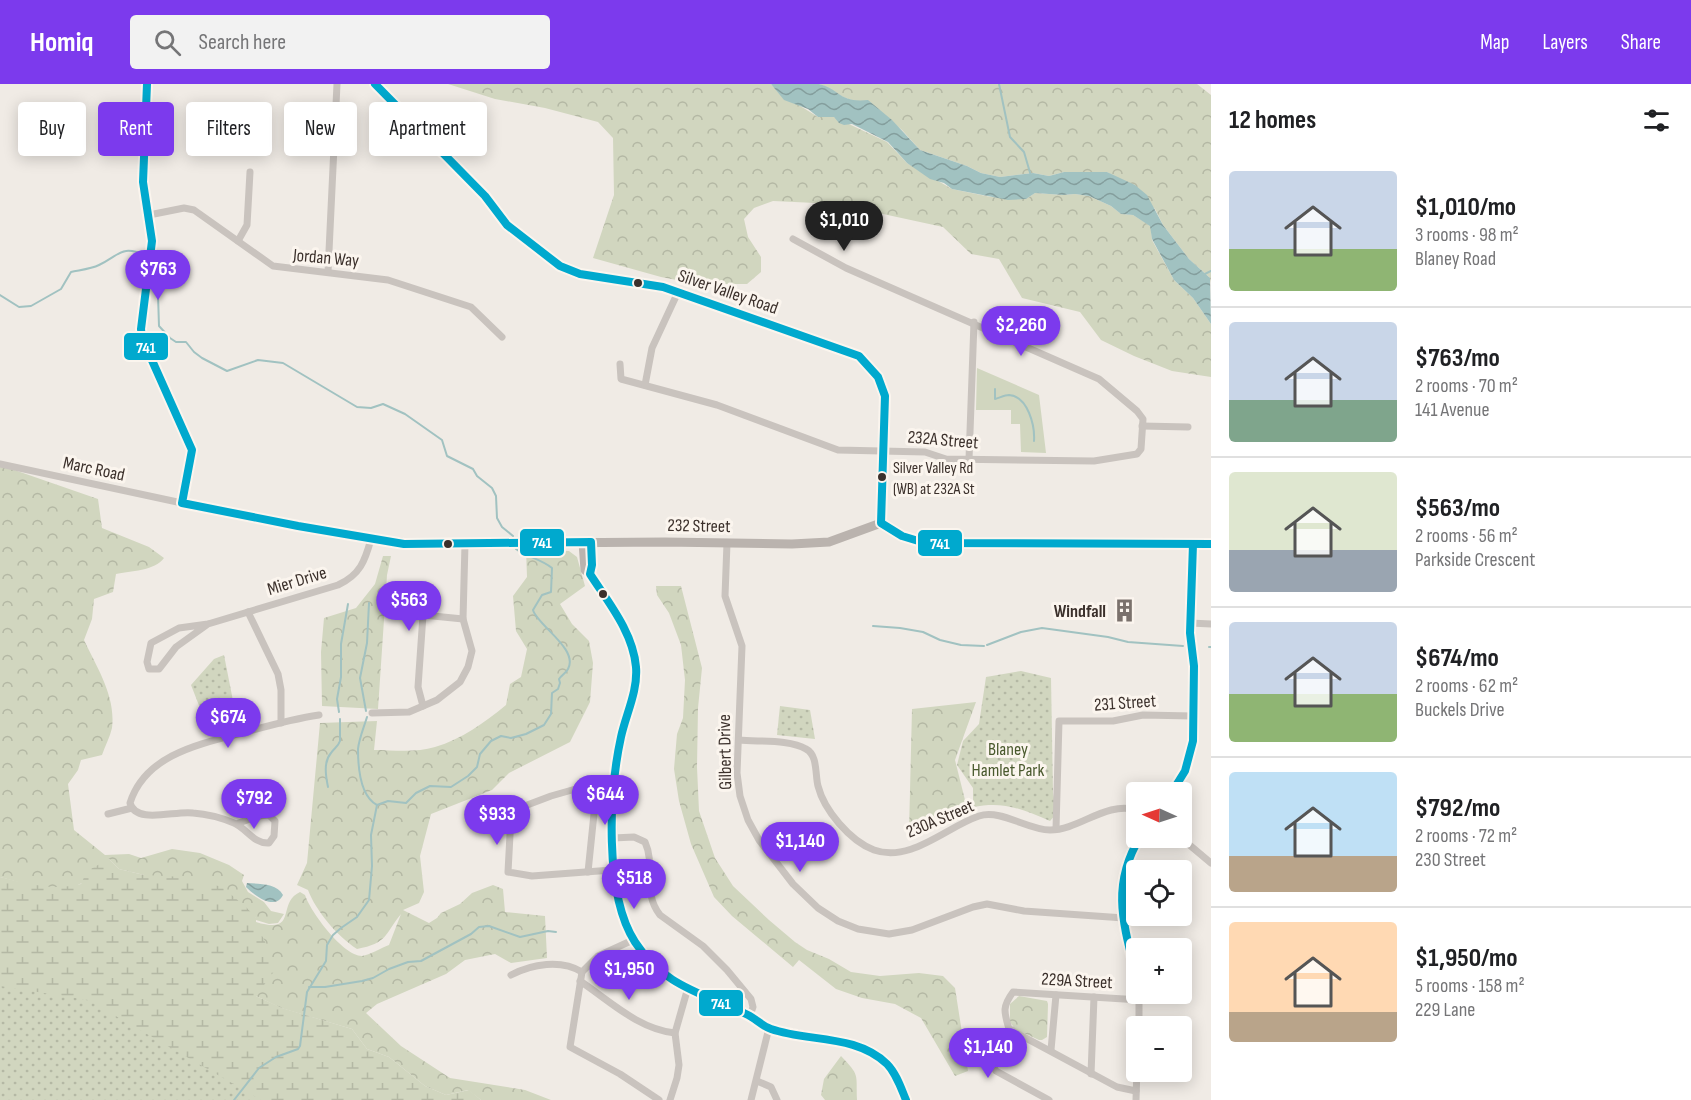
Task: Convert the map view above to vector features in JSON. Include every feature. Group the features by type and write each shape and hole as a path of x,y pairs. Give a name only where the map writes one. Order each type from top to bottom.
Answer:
{"street":[{"path":"147,84 143,182 152,247 141,329 142,338 192,450 182,503"},
{"path":"328,272 338,84"},
{"name":"Silver Valley Road","path":"375,84 485,196 507,225 560,266 580,274 663,287 859,356 878,377 885,396 881,523"},
{"path":"238,241 247,225 250,172"},
{"name":"Jordan Way","path":"149,215 184,208 194,210 267,263 279,269 328,272 388,280 465,304 477,310 502,337"},
{"path":"793,239 846,268 1100,379 1137,411 1143,419 1142,426 1188,427"},
{"path":"645,385 652,348 678,292"},
{"path":"969,459 974,322"},
{"name":"232A Street","path":"620,364 621,379 717,405 838,450 926,452 943,458 1094,461 1137,454 1141,449 1142,426"},
{"name":"Marc Road","path":"0,464 182,503"},
{"name":"232 Street","path":"182,503 371,539 404,543 829,542 881,523"},
{"path":"881,523 902,536 925,543 1211,544"},
{"name":"Mier Drive","path":"208,624 177,647 159,669 149,669 147,662 152,641 179,628 208,624 338,585 351,578 362,566 371,539"},
{"path":"587,542 585,570 590,574 626,631 635,658 637,684 620,740 614,778 612,870 620,911 633,940 653,967 687,991 750,1016 769,1028 852,1046 873,1054 887,1064 906,1100"},
{"name":"Gilbert Drive","path":"727,543 725,596 742,646 737,773 740,796 748,820 759,840 793,884 818,908 838,921 858,929 889,934 912,930 987,904 1024,911 1124,918"},
{"path":"372,713 409,712 437,700 460,682 468,668 472,651 463,619 465,544"},
{"path":"1178,782 1189,762 1193,741 1194,666 1190,623 1193,544"},
{"path":"248,612 278,674 281,690 281,723"},
{"path":"423,706 418,687 423,615 463,619"},
{"path":"1190,623 1211,624"},
{"path":"236,824 258,816 269,815 275,821 272,841 260,842 236,824 190,812 146,816 137,813 130,803 137,786 158,765 178,752 196,745 319,715"},
{"name":"231 Street","path":"1056,829 1059,721 1113,722 1143,715 1193,716"},
{"name":"230A Street","path":"739,741 794,744 808,749 813,757 818,788 826,804 852,835 874,850 890,852 910,850 981,815 1011,819 1033,827 1056,829 1108,811 1126,809"},
{"path":"612,870 532,876 508,872 511,816 514,810 614,778"},
{"path":"588,786 595,804 588,872"},
{"path":"108,814 132,808"},
{"path":"613,838 634,837 645,842 649,854 650,895 655,909 708,951 727,970 751,999 753,1007 750,1016"},
{"path":"1192,847 1211,863"},
{"path":"1128,938 1120,898 1122,877 1134,848"},
{"path":"633,940 598,956 582,972 570,1047 620,1074 659,1100"},
{"path":"511,975 524,968 556,964 572,967 582,972"},
{"path":"580,981 619,1010 645,1025 675,1033"},
{"path":"670,1100 678,1078 679,1065 675,1033 687,991"},
{"name":"229A Street","path":"1012,1030 1009,1029 1004,1015 1005,1002 1013,992 1126,997"},
{"path":"1051,1050 1056,995"},
{"path":"1091,1074 1094,997"},
{"path":"751,1100 769,1028"},
{"path":"1049,1100 996,1071 993,1066 994,1056 1012,1030 1091,1074 1118,1087 1136,1091"},
{"path":"757,1081 771,1087 777,1100"},
{"path":"1136,1082 1136,1100"}],"green space":[{"path":"448,84 771,84 781,94 818,117 834,117 887,142 907,163 952,189 991,197 1026,199 1035,193 1089,196 1111,206 1121,214 1133,215 1151,226 1152,240 1174,280 1193,298 1211,324 1211,377 1172,371 1134,356 1101,340 1080,312 1022,298 999,259 971,254 943,227 837,204 773,201 754,208 744,219 748,237 761,257 761,272 747,284 698,284 661,277 593,258 614,195 613,138 598,122 545,108 495,99"},
{"path":"818,84 1197,84 1211,95 1211,283 1210,278 1189,259 1163,225 1155,209 1120,179 1107,172 1064,172 1049,176 1033,173 1000,177 981,173 920,150 902,130 868,101 846,98"},
{"path":"977,368 1039,395 1046,453 1021,452 1020,424 1011,424 1011,410 976,410"},
{"path":"0,465 98,499 102,528 149,547 164,558 149,568 116,574 113,592 94,599 92,619 84,640 108,693 112,728 102,755 81,760 78,770 68,784 74,830 105,855 129,854 141,858 172,849 200,853 229,865 244,875 242,881 248,892 264,902 271,911 284,914 278,923 269,924 256,920 256,918 144,875 119,869 109,859 88,880 61,889 40,887 0,877"},
{"path":"526,549 569,551 577,557 585,586 560,604 572,624 589,641 593,663 590,702 570,742 509,773 492,790 431,814 420,856 424,892 419,903 403,910 429,923 441,913 460,904 472,893 493,885 503,889 505,912 545,916 547,958 511,963 495,954 465,960 446,974 377,1004 366,1013 401,1046 450,1078 525,1090 551,1100 481,1100 468,1090 446,1095 425,1086 389,1057 367,1049 352,1029 281,1008 256,996 256,922 269,925 278,924 285,916 293,897 300,892 305,895 328,932 354,954 362,956 389,945 401,914 380,941 357,949 328,922 308,890 297,885 307,863 320,723 377,721 374,750 420,750 445,744 464,735 506,705 510,684 521,677 527,649 516,631 513,596 527,577"},
{"path":"383,556 391,556 387,575 378,709 322,706 321,652 324,618 356,608 375,584"},
{"path":"656,586 681,586 702,668 698,708 699,811 715,858 733,886 795,942 851,972 880,976 919,973 943,976 955,988 968,1071 955,1076 921,1018 895,1004 862,998 836,989 799,960 793,967 732,916 714,897 691,844 679,801 674,769 677,734 683,718 685,680 681,645 669,613 657,595"},
{"path":"224,655 237,721 203,728 200,708 191,685 214,659"},
{"name":"Blaney Hamlet Park","path":"1021,671 1051,678 1053,793 1057,813 1050,821 1013,807 984,805 973,807 973,788 957,765 963,741 979,724 986,677"},
{"path":"976,702 955,760 967,808 909,832 912,709"},
{"path":"780,706 810,710 815,739 777,735"},
{"path":"109,859 119,869 144,875 184,877 222,887 256,918 256,927 264,939 275,970 256,996 282,1008 352,1029 367,1049 389,1057 425,1086 446,1095 469,1090 481,1100 0,1100 0,877 40,886 70,886 81,884 87,871"},
{"path":"0,986 88,1000 261,1100 0,1100"},
{"path":"1019,996 1047,1001 1047,1037 1042,1040 1015,1029 1010,1022 1010,1004"},
{"path":"841,1056 856,1075 857,1100 825,1100 821,1095 824,1079"}],"water":[{"path":"771,84 819,84 845,98 868,100 892,120 920,150 981,173 1000,177 1033,173 1049,176 1064,172 1107,172 1135,185 1147,195 1163,225 1189,259 1210,278 1211,324 1193,298 1174,280 1152,239 1150,226 1133,215 1121,214 1111,206 1089,196 1035,193 1026,199 1008,200 952,189 944,183 930,179 907,163 888,142 852,124 839,123 834,117 818,117 808,109 784,100"},
{"path":"247,883 272,886 283,895 279,900 270,902 254,894 246,887"}],"waterway":[{"path":"999,84 1010,137 1024,152 1031,176"},
{"path":"0,295 19,307 31,306 61,289 71,272 96,266 121,252 131,251 147,256"},
{"path":"1203,275 1211,271"},
{"path":"153,272 158,295 159,326 170,338 176,342 186,342 202,358 227,371 258,360 283,363 357,407 371,408 383,404 405,414 442,440 447,456 473,469 477,476 492,488 496,496 497,518 502,527 513,536"},
{"path":"995,389 995,399 1009,395 1021,400 1026,406 1032,420 1034,441"},
{"path":"234,1100 259,1068 300,1046 307,992 326,961 327,945 333,935 357,917 369,900 372,866 371,835 377,805 388,801 406,803 416,793 430,786 451,787 477,767 480,754 491,741 501,736 511,738 526,734 544,725 551,714 552,693 558,689 559,679 567,670 570,661 563,645 533,610 542,595 551,592 552,568 516,549"},
{"path":"366,711 360,678 367,643 369,603"},
{"path":"339,712 337,699 341,677 341,644 348,604"},
{"path":"873,626 923,632 940,640 961,645 984,646"},
{"path":"987,645 1021,632 1042,628 1128,642 1183,646"},
{"path":"367,717 358,749 359,764 361,780 367,795 377,805"},
{"path":"328,787 326,765 328,757 340,741 340,719"},
{"path":"309,987 325,987 373,978 408,962 421,961 471,934 479,927 489,926 520,937 548,931 556,932"}],"transit line":[{"name":"741","path":"147,84 143,182 152,241 141,329 142,338 192,450 182,503 404,544 591,542 590,574 625,630 636,667 633,694 617,760 612,813 614,871 618,897 625,922 635,942 646,957 672,979 748,1015 768,1028 846,1043 875,1054 893,1072 906,1100"},
{"name":"741","path":"375,84 485,196 507,225 560,266 580,274 663,287 859,356 878,377 885,396 881,523 902,536 925,543 1211,544"},
{"name":"741","path":"1178,782 1185,771 1193,741 1194,666 1190,633 1193,544"},
{"name":"741","path":"1127,938 1122,907 1122,890 1125,873 1134,848"}],"place":[{"name":"Silver Valley Rd (WB) at 232A St","path":"882,477"},
{"name":"Windfall","path":"1124,611"}]}
